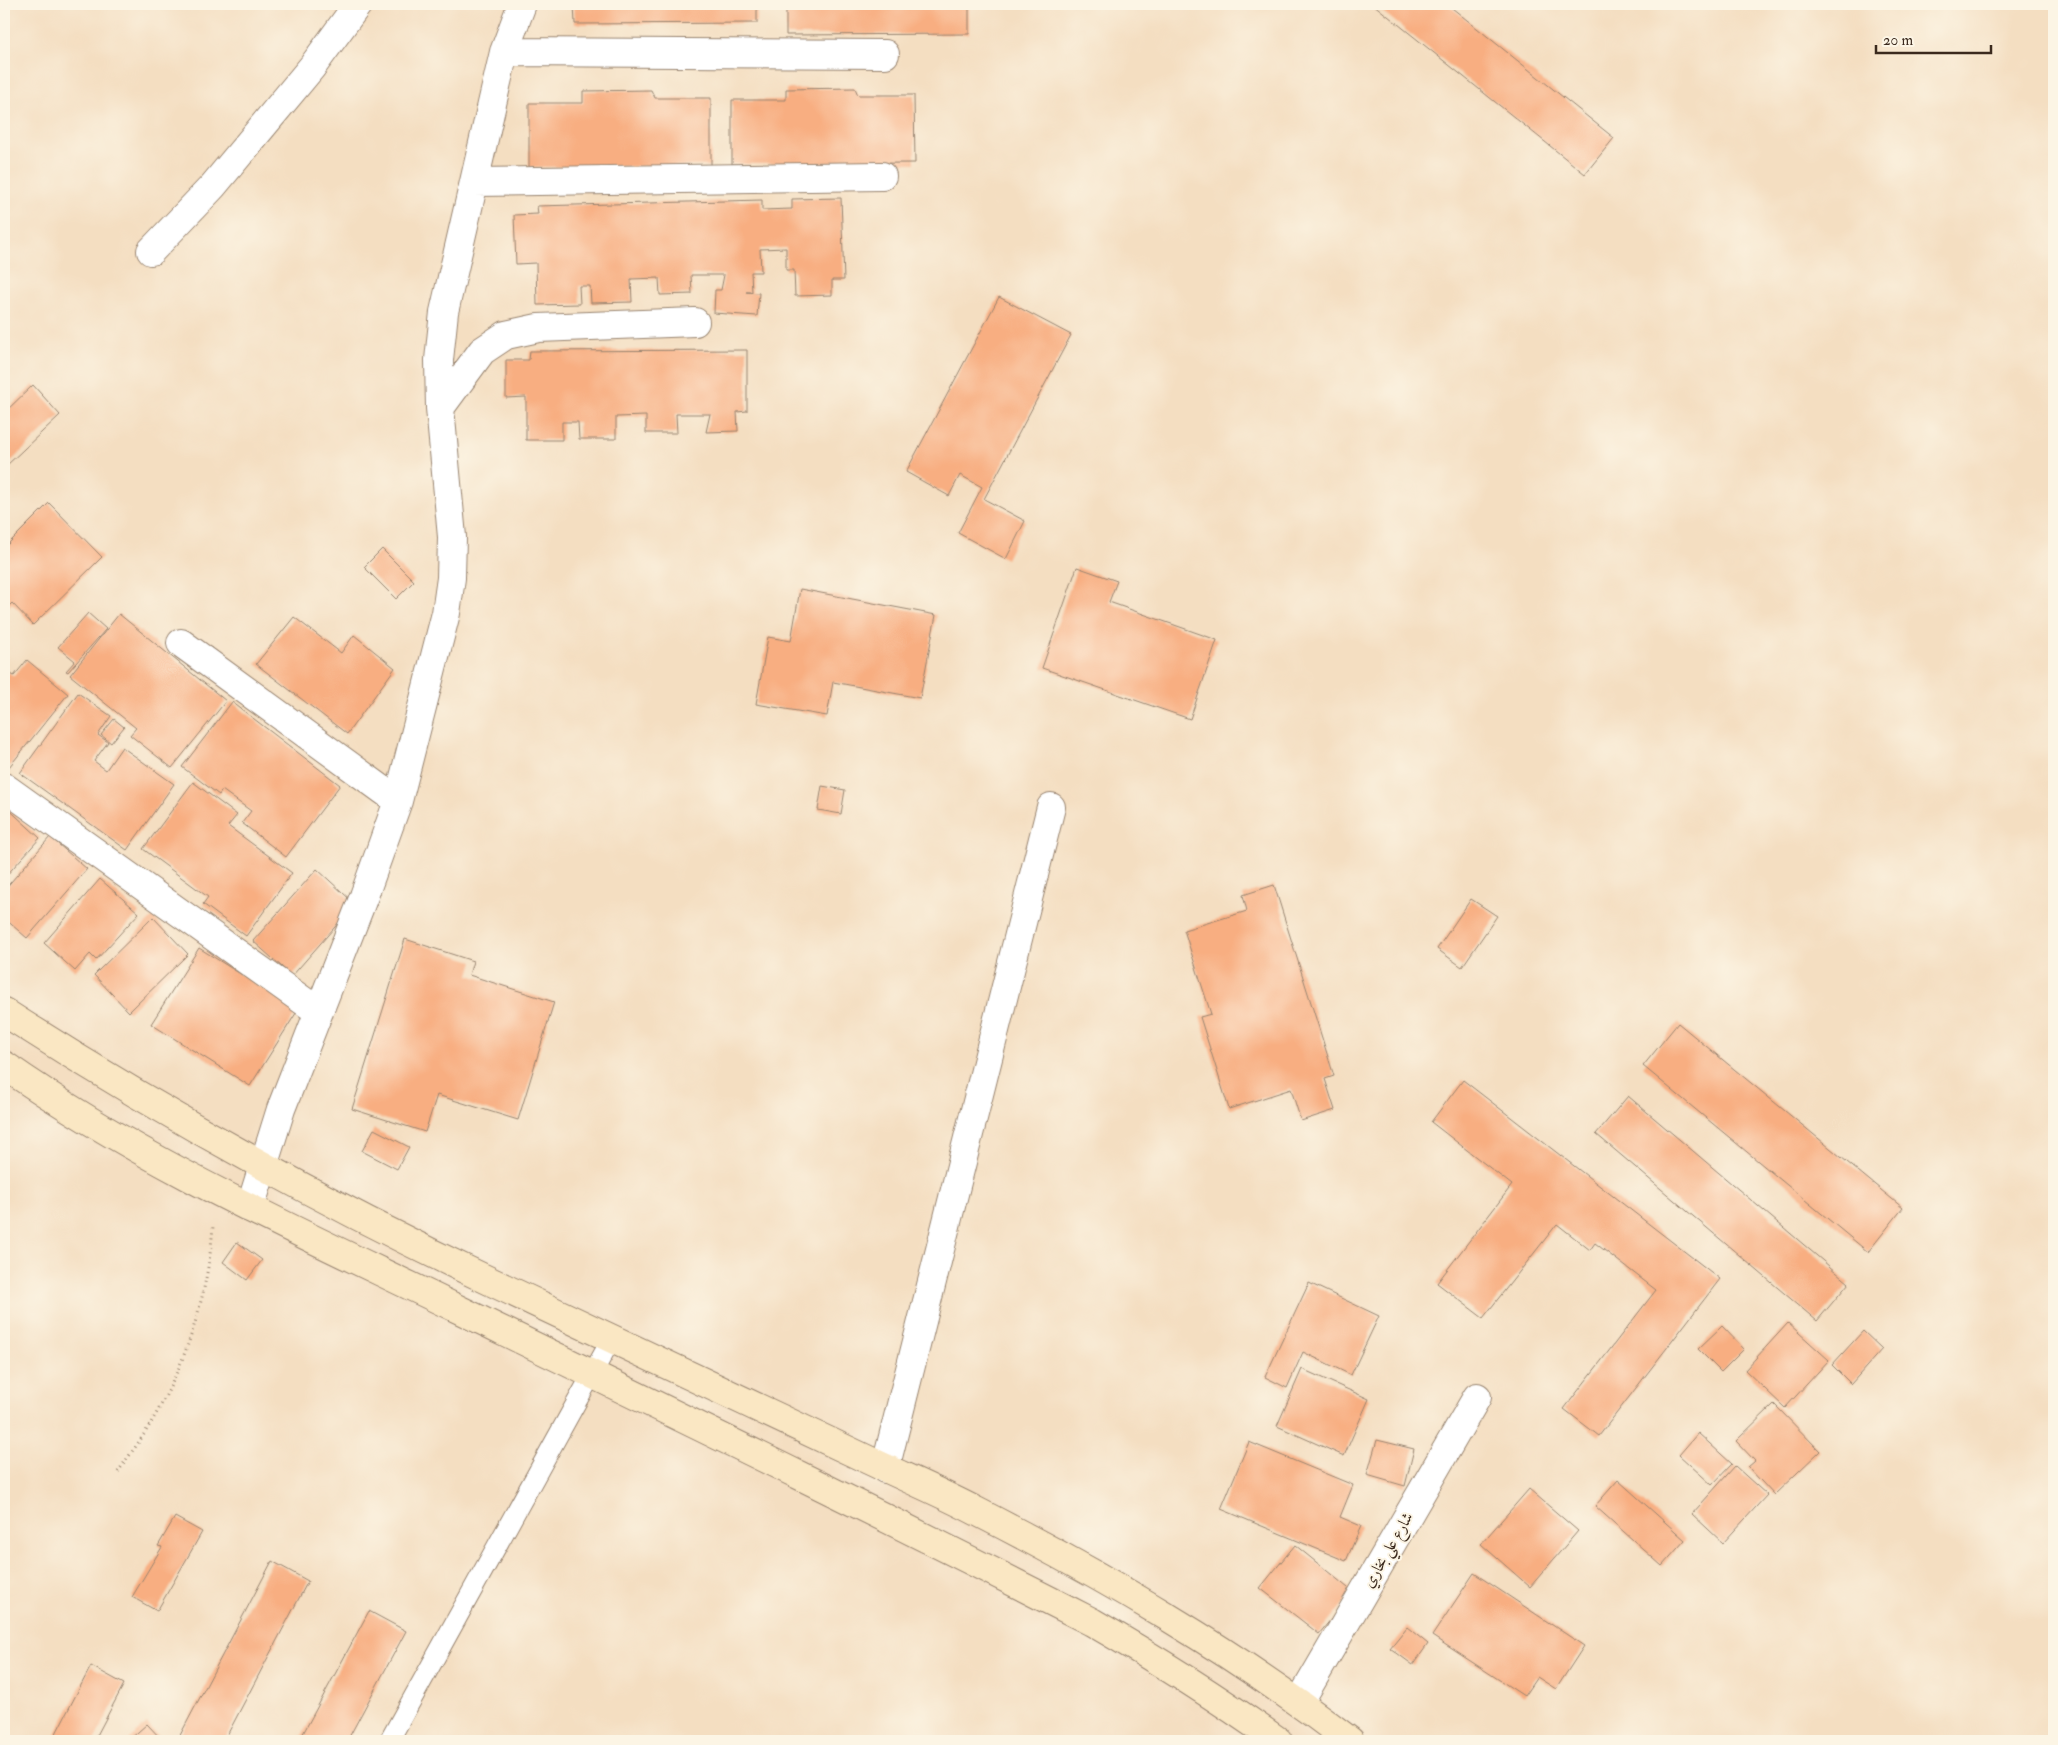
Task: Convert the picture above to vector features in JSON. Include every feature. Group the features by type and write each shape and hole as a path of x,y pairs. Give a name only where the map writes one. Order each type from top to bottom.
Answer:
{"main road":[{"path":"4,1012 157,1106 264,1166 378,1226 494,1284 972,1509 1056,1552 1140,1599 1221,1649 1300,1703 1350,1741"},
{"path":"4,1065 109,1132 250,1208 592,1374 1092,1622 1227,1704 1278,1741"}],"street":[{"path":"151,251 213,186 312,67 358,4"},
{"path":"250,1208 281,1109 364,896 398,801 446,613 451,578 452,537 440,408 439,360 444,312 504,52 522,4"},
{"path":"504,52 886,54"},
{"path":"474,182 882,176"},
{"path":"440,408 482,351 506,336 538,328 695,322"},
{"path":"182,642 398,801"},
{"path":"4,787 319,1012"},
{"path":"885,1469 1051,807"},
{"name":"شارع علي بخاري","path":"1300,1703 1477,1397"}],"lane":[{"path":"389,1741 612,1338"}],"path":[{"path":"118,1472 160,1406 179,1367 200,1310 211,1250 216,1190"}],"building":[{"path":"574,4 757,4 757,23 575,24"},
{"path":"786,4 969,4 969,34 786,35"},
{"path":"1373,4 1447,4 1614,138 1585,174"},
{"path":"855,88 858,95 914,95 915,163 732,164 732,100 786,100 786,89"},
{"path":"651,90 655,98 711,98 711,166 529,167 529,103 583,103 583,91"},
{"path":"841,198 844,280 832,280 832,295 795,296 794,270 786,270 786,248 760,249 761,272 751,272 752,292 746,292 759,293 757,316 714,313 715,290 721,290 724,275 691,275 692,294 660,295 659,278 631,279 632,302 591,303 590,286 579,286 580,304 537,305 536,263 516,264 514,215 538,214 537,206 762,200 762,210 792,209 792,199"},
{"path":"999,297 1071,335 984,499 1025,521 1006,559 958,533 982,487 960,475 949,496 906,472"},
{"path":"747,350 747,411 737,412 738,431 706,432 710,414 676,414 677,433 646,433 646,416 616,417 616,439 579,439 578,422 562,422 562,440 526,440 526,397 506,398 506,360 529,360 530,351"},
{"path":"33,385 60,415 6,466 4,464 4,413"},
{"path":"49,503 102,557 33,625 12,603 4,611 4,548"},
{"path":"382,549 414,581 396,599 364,567"},
{"path":"1077,567 1117,581 1109,602 1217,640 1190,719 1042,668"},
{"path":"800,589 936,615 920,698 833,682 827,716 756,704 768,637 791,641"},
{"path":"88,613 106,629 68,672 66,671 75,661 58,647"},
{"path":"119,614 226,701 172,768 130,735 136,728 70,675"},
{"path":"294,617 341,653 354,635 395,668 347,734 256,664"},
{"path":"27,660 68,694 9,767 4,763 4,677 8,672 14,676"},
{"path":"78,693 111,716 98,735 108,742 94,761 106,770 122,747 174,784 127,850 20,773"},
{"path":"232,702 340,785 286,857 242,823 251,811 222,790 219,795 182,767"},
{"path":"114,719 124,727 111,743 101,735"},
{"path":"193,782 237,815 228,826 292,873 246,936 203,904 208,897 143,849"},
{"path":"822,786 845,790 841,814 818,810"},
{"path":"4,805 40,838 4,878"},
{"path":"50,837 87,869 27,938 4,918 4,890"},
{"path":"317,869 355,904 292,976 253,941"},
{"path":"100,879 139,913 96,960 90,954 75,971 44,943"},
{"path":"1274,885 1334,1076 1325,1079 1335,1110 1301,1121 1291,1089 1229,1109 1200,1017 1211,1014 1184,930 1247,911 1243,895"},
{"path":"1471,899 1497,916 1462,967 1437,949"},
{"path":"153,917 188,954 129,1012 94,975"},
{"path":"405,939 473,961 469,975 554,1002 518,1120 437,1095 425,1132 352,1109"},
{"path":"199,948 298,1010 250,1086 151,1024"},
{"path":"1678,1023 1903,1208 1868,1252 1643,1066"},
{"path":"1463,1080 1720,1279 1599,1436 1564,1409 1656,1290 1595,1243 1590,1250 1557,1224 1483,1318 1437,1283 1512,1185 1431,1122"},
{"path":"1628,1096 1849,1283 1817,1321 1596,1134"},
{"path":"374,1129 409,1147 397,1169 362,1151"},
{"path":"237,1242 262,1260 247,1280 223,1262"},
{"path":"1309,1283 1379,1316 1351,1375 1303,1352 1287,1388 1265,1377"},
{"path":"1788,1323 1829,1360 1785,1408 1745,1370"},
{"path":"1722,1326 1744,1349 1721,1372 1698,1349"},
{"path":"1863,1331 1882,1349 1851,1384 1832,1365"},
{"path":"1302,1369 1369,1399 1344,1456 1277,1426"},
{"path":"1774,1404 1820,1451 1774,1495 1748,1467 1755,1461 1736,1441"},
{"path":"1698,1433 1732,1464 1712,1485 1679,1455"},
{"path":"1377,1440 1414,1449 1405,1486 1367,1475"},
{"path":"1249,1442 1353,1485 1340,1517 1361,1526 1346,1561 1221,1509"},
{"path":"1735,1466 1767,1495 1723,1543 1692,1514"},
{"path":"1618,1480 1685,1540 1662,1566 1595,1506"},
{"path":"1529,1489 1578,1531 1530,1587 1481,1544"},
{"path":"175,1517 202,1532 157,1611 132,1597 162,1547 158,1546"},
{"path":"1295,1545 1353,1592 1319,1634 1260,1588"},
{"path":"272,1561 308,1581 224,1741 177,1741"},
{"path":"1474,1573 1584,1646 1556,1689 1537,1677 1524,1696 1432,1636"},
{"path":"369,1611 406,1631 347,1741 299,1741"},
{"path":"1407,1627 1428,1644 1413,1665 1390,1648"},
{"path":"91,1666 124,1684 94,1741 52,1741"},
{"path":"147,1724 163,1741 128,1741"}]}
